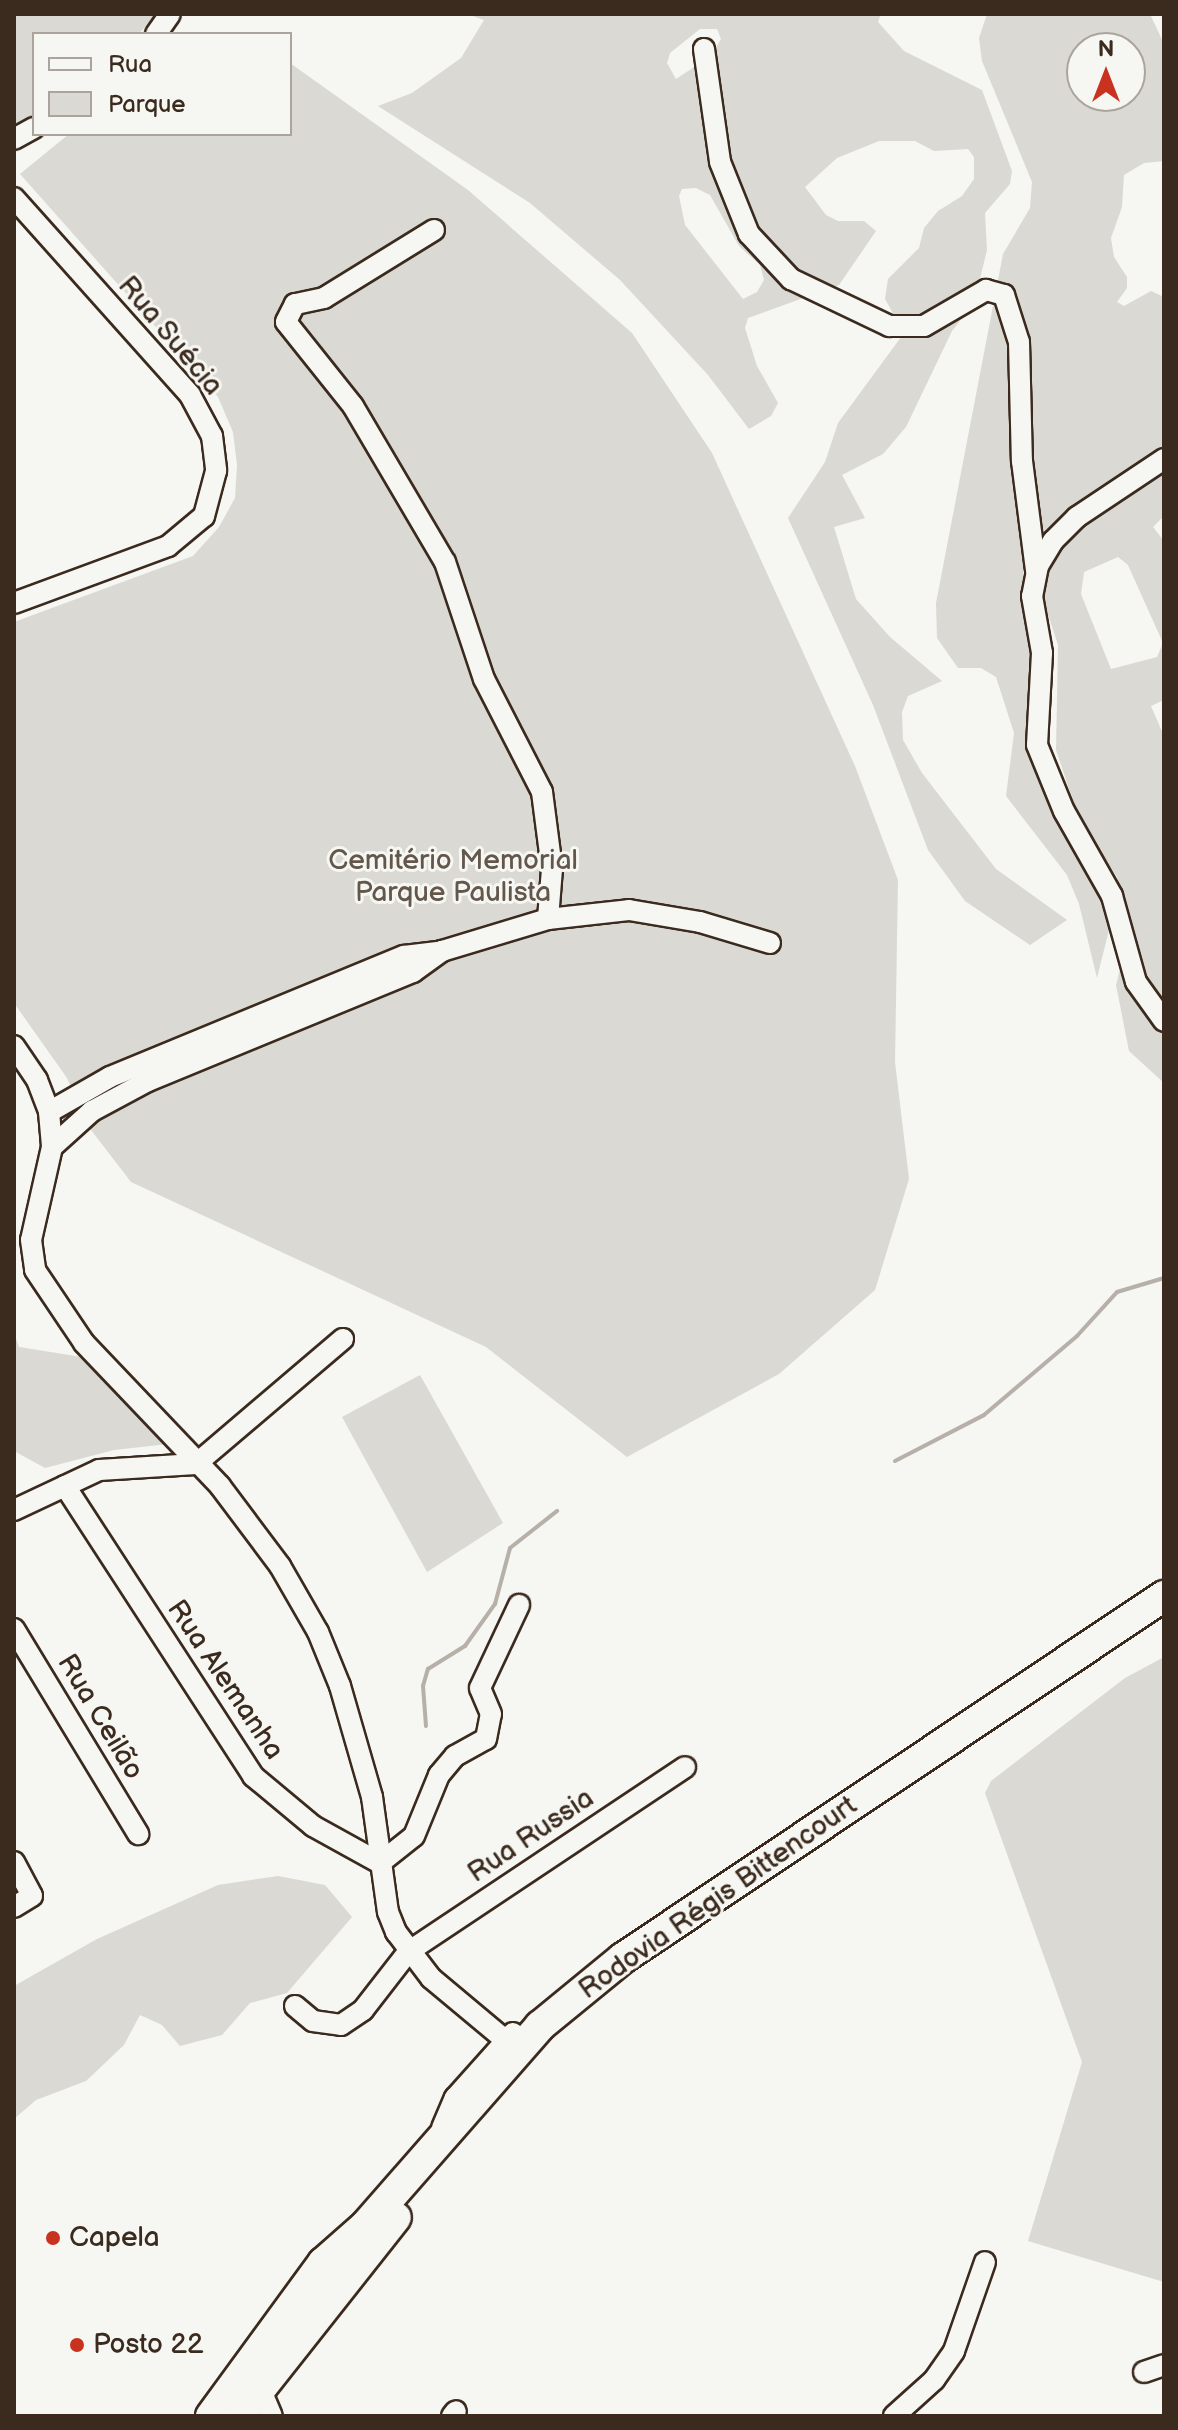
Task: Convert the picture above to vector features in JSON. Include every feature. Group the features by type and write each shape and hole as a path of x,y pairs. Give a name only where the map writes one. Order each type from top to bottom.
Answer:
{"highway":[{"name":"Rodovia Régis Bittencourt","path":"211,2416 323,2263 365,2226 435,2142 540,2026 623,1958 1164,1596"},
{"name":"Rodovia Régis Bittencourt","path":"239,2416 472,2120 581,2013 793,1862 966,1753 1164,1619"}],"street":[{"path":"157,32 170,14"},
{"path":"704,49 720,162 749,234 791,279 889,326 924,326 986,290 1004,295 1019,342 1022,461 1036,571 1032,596 1042,653 1037,745 1064,811 1112,896 1136,982 1164,1021"},
{"path":"14,139 32,129"},
{"name":"Rua Suécia","path":"14,198 190,395 212,436 216,471 204,516 168,546 14,603"},
{"path":"434,230 324,298 295,304 286,322 353,406 445,562 484,679 542,792 552,869 548,919"},
{"path":"1036,571 1053,541 1077,517 1164,459"},
{"path":"49,1112 77,1092 404,956 442,951 548,919 629,910 700,922 770,943"},
{"path":"52,1147 92,1111 148,1081 413,972 442,951"},
{"path":"14,1046 37,1080 49,1112 52,1147 22,1236 35,1270 84,1343 220,1486 280,1566 318,1632 340,1686 372,1797 388,1912 408,1952 504,2039"},
{"path":"14,1510 99,1470 132,1464 196,1464 343,1339"},
{"name":"Rua Alemanha","path":"65,1486 253,1776 313,1826 380,1863"},
{"path":"380,1863 414,1836 439,1775 455,1756 486,1739 491,1714 480,1688 519,1605"},
{"name":"Rua Ceilão","path":"14,1629 138,1834"},
{"name":"Rua Russia","path":"295,2006 313,2021 341,2025 363,2010 408,1952 685,1767"},
{"path":"14,1862 32,1896 14,1907"},
{"path":"435,2142 455,2098 504,2039 540,2026"},
{"path":"894,2416 934,2380 954,2351 985,2262"},
{"path":"1144,2372 1164,2365"},
{"path":"260,2388 272,2416"}],"green space":[{"path":"14,14 155,14 141,32 32,32 32,118 14,126"},
{"path":"467,14 881,14 878,22 904,51 982,90 1012,171 1010,184 985,213 987,250 974,303 952,331 906,427 883,454 842,475 865,518 834,527 856,599 890,637 942,681 908,696 902,712 903,740 922,773 996,869 1067,920 1030,945 965,901 928,850 873,705 788,518 825,462 838,423 904,333 885,299 888,279 919,248 924,228 938,211 962,196 974,179 974,157 968,149 934,151 915,141 879,141 837,158 805,187 826,215 838,221 864,221 876,231 839,285 748,318 745,328 757,366 778,403 771,416 749,429 708,375 620,280 530,203 378,106 412,93 461,58 484,20","holes":["700,29 717,29 721,39 711,56 676,79 667,63 670,53","696,188 710,195 739,246 760,265 764,280 757,292 743,299 685,225 679,196 682,189"]},
{"path":"987,14 1150,14 1164,44 1164,161 1144,163 1124,175 1122,207 1111,238 1114,257 1127,277 1127,288 1117,302 1124,306 1151,291 1164,297 1164,450 1067,514 1036,545 1023,571 1033,672 1031,730 1111,922 1097,978 1079,904 1067,875 1006,796 1014,733 996,677 981,668 958,668 937,638 936,603 1003,254 1030,208 1032,182 982,61 979,38"},
{"name":"Cemitério Memorial Parque Paulista","path":"292,64 468,190 632,333 712,453 855,766 898,880 895,1062 909,1179 875,1290 779,1374 627,1457 486,1347 131,1182 88,1126 67,1078 14,1003 14,622 193,556 219,527 235,498 237,465 233,432 218,397 20,174 67,136 292,136"},
{"path":"1164,468 1164,516 1153,527 1164,541 1164,700 1151,706 1164,736 1164,1083 1129,1051 1116,985 1131,926 1117,877 1080,821 1056,750 1058,645 1038,584 1070,531","holes":["1118,557 1128,565 1163,643 1157,657 1111,669 1081,594 1084,572"]},
{"path":"14,1333 19,1347 88,1358 168,1444 114,1450 45,1468 14,1451"},
{"path":"420,1375 503,1523 427,1572 342,1417"},
{"path":"1164,1657 1164,2282 1028,2241 1082,2062 985,1793 991,1781 1125,1678"},
{"path":"278,1876 325,1885 352,1917 287,1993 250,2003 222,2035 180,2046 162,2025 140,2015 124,2045 86,2081 36,2100 14,2119 14,1986 97,1939 218,1885"}],"waterway":[{"path":"895,1461 984,1415 1077,1336 1117,1292 1164,1278"},
{"path":"426,1726 423,1686 428,1669 465,1646 495,1604 510,1548 557,1511"}],"place":[{"name":"Capela","path":"53,2238"},
{"name":"Posto 22","path":"77,2345"}]}
